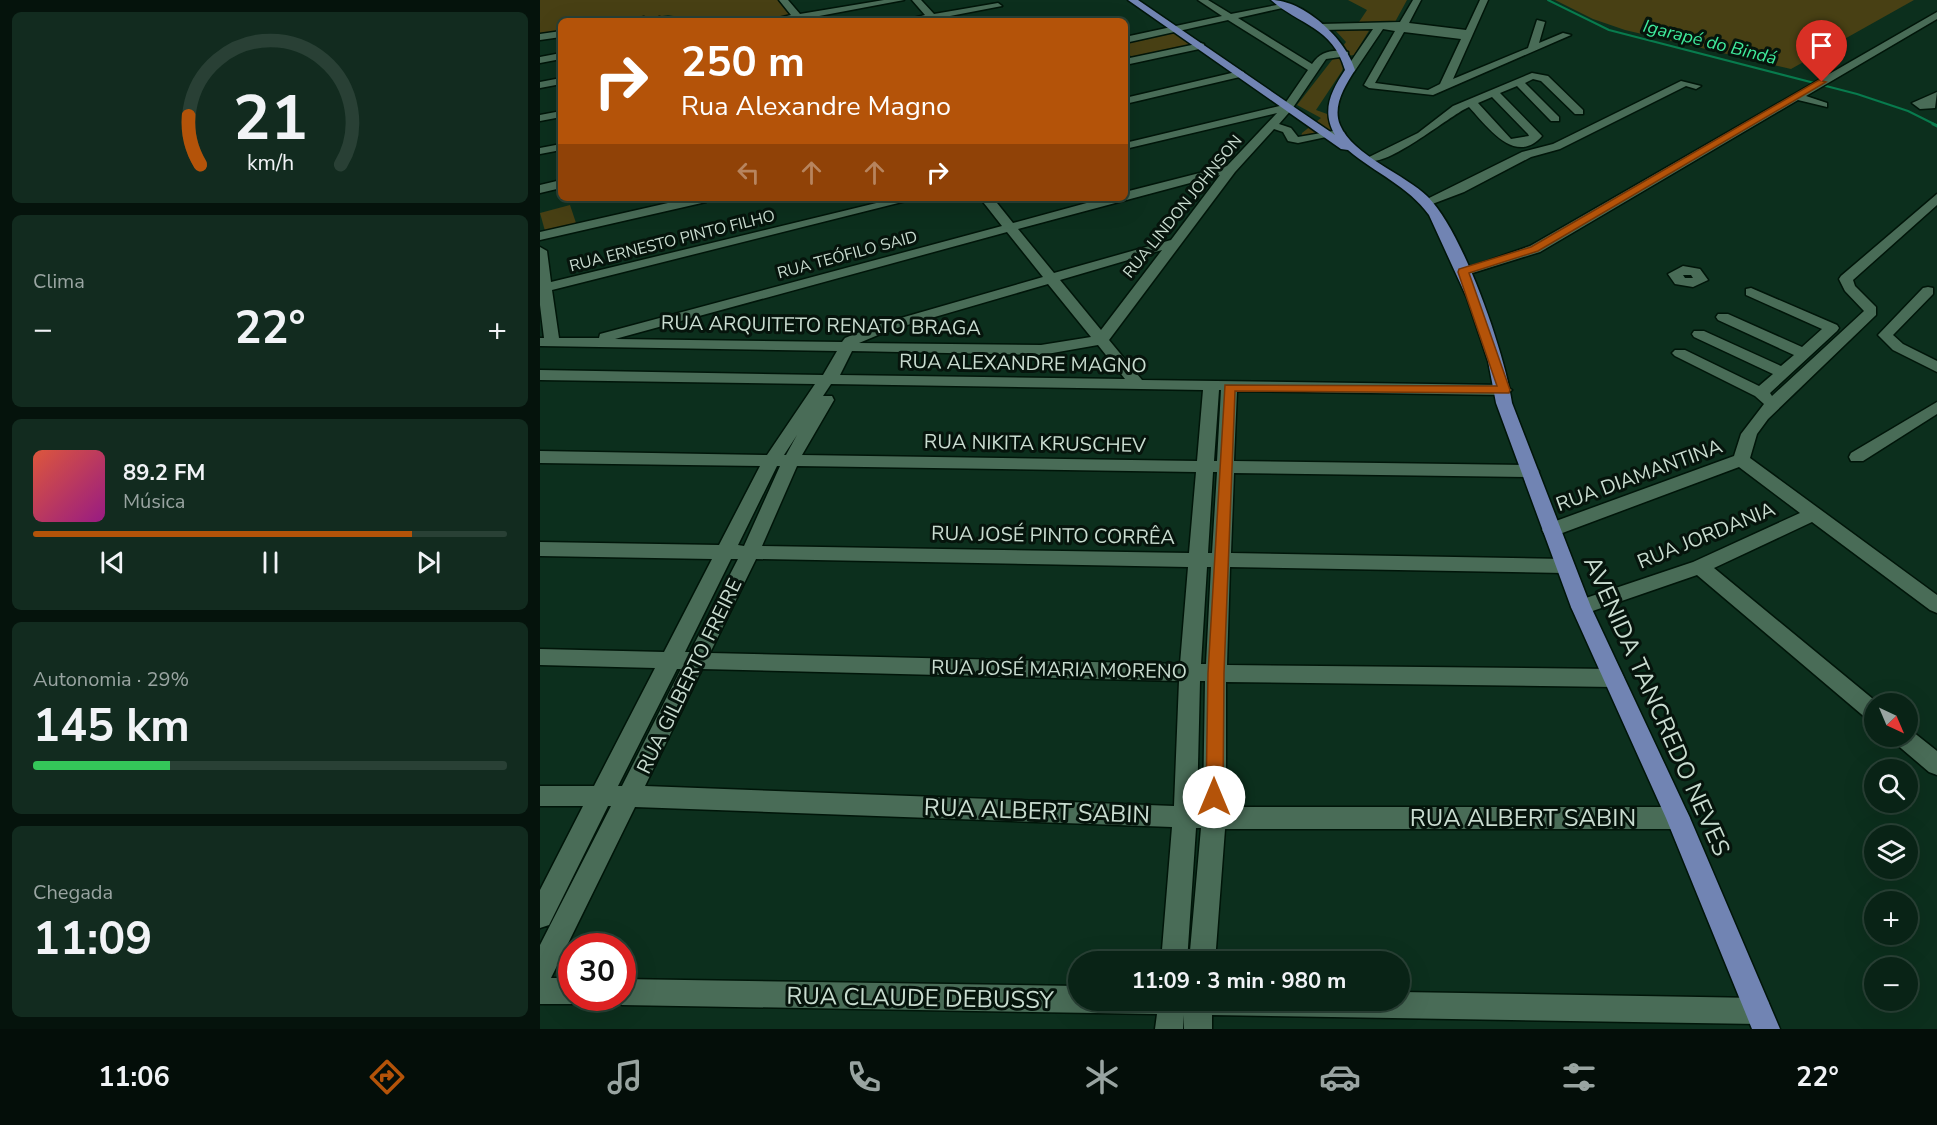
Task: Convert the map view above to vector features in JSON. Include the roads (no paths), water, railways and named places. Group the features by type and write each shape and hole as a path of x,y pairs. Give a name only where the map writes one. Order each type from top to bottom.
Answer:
{"main road":[{"name":"AVENIDA TANCREDO NEVES","path":"1132,0 1288,107 1313,113 1334,135 1418,203 1432,228 1466,308 1581,607 1678,818 1762,1020"},
{"path":"1275,0 1321,27 1345,54 1350,70 1340,85 1313,113"},
{"path":"1334,135 1332,106 1340,85"},
{"name":"AVENIDA TANCREDO NEVES","path":"1334,135 1371,159 1427,202 1463,272 1500,394"}],"street":[{"path":"783,0 798,16"},
{"path":"787,18 900,0"},
{"path":"916,0 932,17"},
{"path":"1202,0 1314,69"},
{"path":"1417,0 1404,27 1368,84 1422,94 1444,88 1566,35"},
{"path":"1444,88 1484,0"},
{"path":"926,18 995,3"},
{"path":"1128,39 1284,5"},
{"path":"839,10 846,18"},
{"path":"1463,272 1529,252 1937,15"},
{"path":"1532,50 1540,22"},
{"path":"1321,27 1354,24 1404,27 1468,35"},
{"path":"1336,43 1354,24"},
{"path":"1350,70 1380,26"},
{"path":"540,37 558,34"},
{"path":"1128,61 1201,46"},
{"name":"RUA LINDON JOHNSON","path":"1101,340 1231,169 1288,107 1325,55 1345,54"},
{"path":"540,60 558,57"},
{"path":"1128,100 1240,74"},
{"path":"1371,159 1423,134 1448,113 1532,76 1544,78 1579,112"},
{"path":"540,85 558,82"},
{"path":"1518,82 1555,119"},
{"path":"1427,202 1483,180 1535,151 1556,147 1685,83 1696,86"},
{"path":"1471,102 1507,141 1524,142 1534,138 1536,136 1494,93"},
{"path":"1797,96 1823,105"},
{"path":"1128,145 1288,107"},
{"path":"540,118 558,115"},
{"path":"1271,125 1287,130 1295,140 1334,135"},
{"path":"540,151 558,148"},
{"path":"1128,195 1231,169"},
{"path":"540,189 558,185"},
{"name":"RUA DIAMANTINA","path":"1551,530 1741,460 1749,434 1774,405 1858,327 1871,312 1871,307 1848,288 1846,279 1937,198"},
{"path":"540,236 693,201"},
{"name":"RUA ERNESTO PINTO FILHO","path":"545,288 900,201"},
{"path":"988,201 1138,385"},
{"name":"RUA TEÓFILO SAID","path":"584,343 1108,201"},
{"path":"846,346 857,337 885,327 1173,243"},
{"path":"540,251 545,288 546,342"},
{"path":"1928,291 1885,335 1898,347 1937,367"},
{"path":"1751,292 1832,328 1761,393"},
{"path":"1723,317 1805,354"},
{"path":"1699,334 1783,373"},
{"name":"RUA ARQUITETO RENATO BRAGA","path":"546,342 1041,350 1101,340"},
{"name":"RUA GILBERTO FREIRE","path":"540,916 726,552 833,377 846,346"},
{"path":"1680,353 1761,393 1774,405"},
{"name":"RUA ALEXANDRE MAGNO","path":"540,375 833,377 1500,394"},
{"path":"1175,951 1185,817 1190,672 1198,560 1214,467 1220,387"},
{"path":"1857,457 1937,407"},
{"name":"RUA NIKITA KRUSCHEV","path":"540,457 1530,471"},
{"name":"RUA GILBERTO FREIRE","path":"540,972 750,553 782,460"},
{"path":"1741,460 1937,605"},
{"path":"1203,951 1214,818 1216,673 1222,561 1214,467"},
{"name":"RUA JORDANIA","path":"1581,607 1700,567 1813,514"},
{"name":"RUA JOSÉ PINTO CORRÊA","path":"540,549 1565,566"},
{"path":"1700,567 1864,704"},
{"name":"RUA JOSÉ MARIA MORENO","path":"540,657 1216,673 1614,678"},
{"path":"1916,747 1937,765"},
{"name":"RUA ALBERT SABIN","path":"540,796 629,796 1214,818 1678,818"},
{"path":"540,991 558,991"},
{"name":"RUA CLAUDE DEBUSSY","path":"636,992 1068,999"},
{"path":"1169,1029 1170,1011"},
{"name":"RUA CLAUDE DEBUSSY","path":"1199,1011 1762,1020"}],"waterway":[{"name":"Igarapé do Bindá","path":"1548,0 1609,30 1857,94 1908,111 1936,125"},
{"name":"Igarapé do Bindá","path":"1933,124 1937,126"}]}
